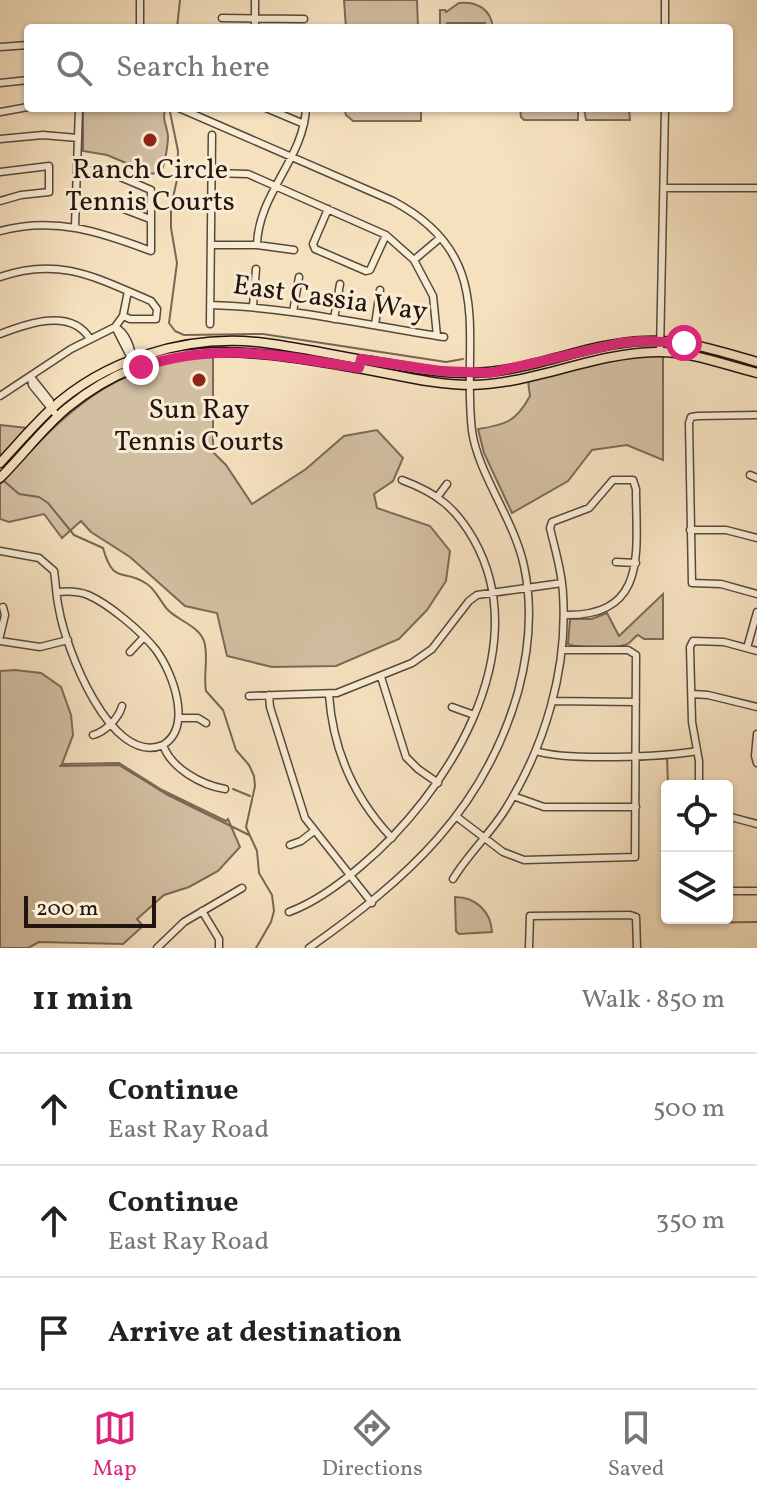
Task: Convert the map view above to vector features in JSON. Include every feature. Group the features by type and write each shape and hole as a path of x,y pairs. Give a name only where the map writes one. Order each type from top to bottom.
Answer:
{"main road":[{"path":"0,463 51,409 90,381 178,346 228,341 272,344 441,382 472,379 511,381 622,355 660,352 757,373"},
{"path":"472,379 620,343 661,341 703,347 757,362"},
{"path":"2,476 58,417 134,364"}],"street":[{"path":"128,0 140,1 140,24"},
{"path":"255,0 255,24"},
{"path":"665,0 665,24"},
{"path":"222,18 304,19"},
{"path":"0,47 24,45"},
{"path":"0,83 24,80"},
{"path":"0,112 24,108"},
{"path":"75,226 79,112"},
{"path":"188,112 401,206 440,238 457,265 470,303 475,442 518,544 528,587 529,632 522,678 485,774 457,817 420,859 372,903 309,948"},
{"path":"276,112 304,124"},
{"path":"257,245 260,219 290,157 304,124 306,112"},
{"path":"660,352 665,112"},
{"path":"0,139 43,135 78,138"},
{"path":"210,324 212,135"},
{"path":"0,172 49,166 49,192 0,201"},
{"path":"1,228 40,224 75,226 151,251 151,190 118,176 78,168"},
{"path":"211,173 248,174 386,235 414,260 440,238"},
{"path":"664,188 757,188"},
{"path":"78,198 108,203 150,219"},
{"path":"328,209 313,244 315,249 366,271 370,270 386,235"},
{"path":"211,245 257,245 294,250"},
{"name":"East Cassia Way","path":"210,305 253,306 441,336 433,296 414,260"},
{"path":"0,277 30,268 53,267 90,275 151,301 157,309 156,319 123,316"},
{"path":"253,306 256,269"},
{"path":"293,312 299,277"},
{"path":"334,319 340,284"},
{"path":"375,325 380,290"},
{"path":"1,394 115,327 123,316 128,291"},
{"path":"0,334 26,323 49,320 84,330 90,339"},
{"path":"115,327 122,331 132,351 134,364"},
{"path":"31,377 32,385 58,417"},
{"path":"757,415 691,417 690,530 692,583 721,584 757,594"},
{"path":"289,912 323,895 350,876 392,838 438,783 457,753 474,715 491,652 494,618 486,565 451,506 438,496 402,480"},
{"path":"453,879 485,839 513,796 536,751 552,701 562,650 564,615 562,583 550,528 552,522 589,508 613,480 633,480 636,489 636,563 625,593 607,608 589,614 564,615"},
{"path":"438,496 447,484"},
{"path":"690,530 726,530 757,538"},
{"path":"0,551 39,558 54,571 59,609 68,640 89,691 111,723 139,746 149,748 163,745 175,733 180,718 166,667 156,649 88,595 57,592"},
{"path":"616,562 636,563"},
{"path":"249,696 329,695 347,691 427,654 472,597 562,583"},
{"path":"3,607 5,615 0,638 40,647 68,640"},
{"path":"747,648 757,612"},
{"path":"130,652 144,637"},
{"path":"699,780 692,722 690,647 693,641 713,640 757,651"},
{"path":"457,817 503,852 524,860 635,857 636,655 633,651 562,650"},
{"path":"381,677 402,749 414,766 438,783"},
{"path":"692,694 757,707"},
{"path":"269,695 299,803 314,831 372,903"},
{"path":"329,695 332,724 350,781 365,807 392,838"},
{"path":"552,701 636,702"},
{"path":"93,735 101,733 120,714 122,706"},
{"path":"452,707 474,715"},
{"path":"180,718 198,718 206,723"},
{"path":"756,763 757,734"},
{"path":"163,745 166,755 177,767 216,788 225,789"},
{"path":"536,751 550,755 636,755 697,751"},
{"path":"513,796 544,807 636,807"},
{"path":"733,818 757,824"},
{"path":"290,845 314,831"},
{"path":"157,948 184,922 242,888"},
{"path":"733,891 757,891"},
{"path":"202,911 219,939 219,948"},
{"path":"529,948 530,916 636,917 637,948"}],"shaded area":[{"path":"344,0 417,0 418,24 346,24"},
{"path":"459,3 472,3 486,11 492,24 440,24 440,10 446,12"},
{"path":"83,112 165,112 168,140 161,171 152,174 107,155 83,151"},
{"path":"345,112 421,112 421,121 353,121"},
{"path":"520,112 578,112 578,120 524,120"},
{"path":"585,112 629,112 630,120 586,120"},
{"path":"213,355 213,452 226,465 252,504 306,469 344,436 377,430 403,458 393,481 374,494 377,508 430,526 450,551 446,581 427,610 399,639 336,666 272,667 227,656 217,613 185,606 130,557 91,532 81,521 62,538 44,514 9,522 0,519 0,484 69,414 118,381 146,369 177,360"},
{"path":"663,356 663,460 627,445 592,450 568,481 512,513 484,453 478,429 503,424 515,417 530,396 528,381 613,360"},
{"path":"0,425 28,428 0,458"},
{"path":"663,594 663,639 644,639 638,635 629,643 617,646 568,644 570,619 592,619 607,613 619,636"},
{"path":"0,671 41,673 61,687 71,715 73,735 62,764 119,763 162,790 226,821 228,819 240,847 218,871 189,887 164,895 137,919 143,926 123,944 39,942 28,948 0,948"},
{"path":"455,897 470,900 481,907 489,918 492,932 459,934 456,931"}],"waterway":[{"path":"177,24 180,0"},
{"path":"170,112 178,151 177,180 171,206 177,263 169,323 175,331 184,335 263,334 446,362 463,359"},
{"path":"3,480 19,494 39,497 48,503 74,535 103,548 115,572 147,584 167,609 193,627 204,641 206,691 223,710 236,750 254,776 255,786 246,827 257,851 259,873 272,895 274,911 256,948"},
{"path":"667,756 668,780"},
{"path":"60,766 119,765 166,794 249,835"},
{"path":"233,789 250,796"},
{"path":"733,922 757,922"}],"place":[{"name":"Ranch Circle Tennis Courts","path":"150,140"},
{"name":"Sun Ray Tennis Courts","path":"199,380"}],"route":[{"path":"141,367 179,356 228,351 256,352 359,368 361,359 440,371 490,373 620,343 684,343"}]}
